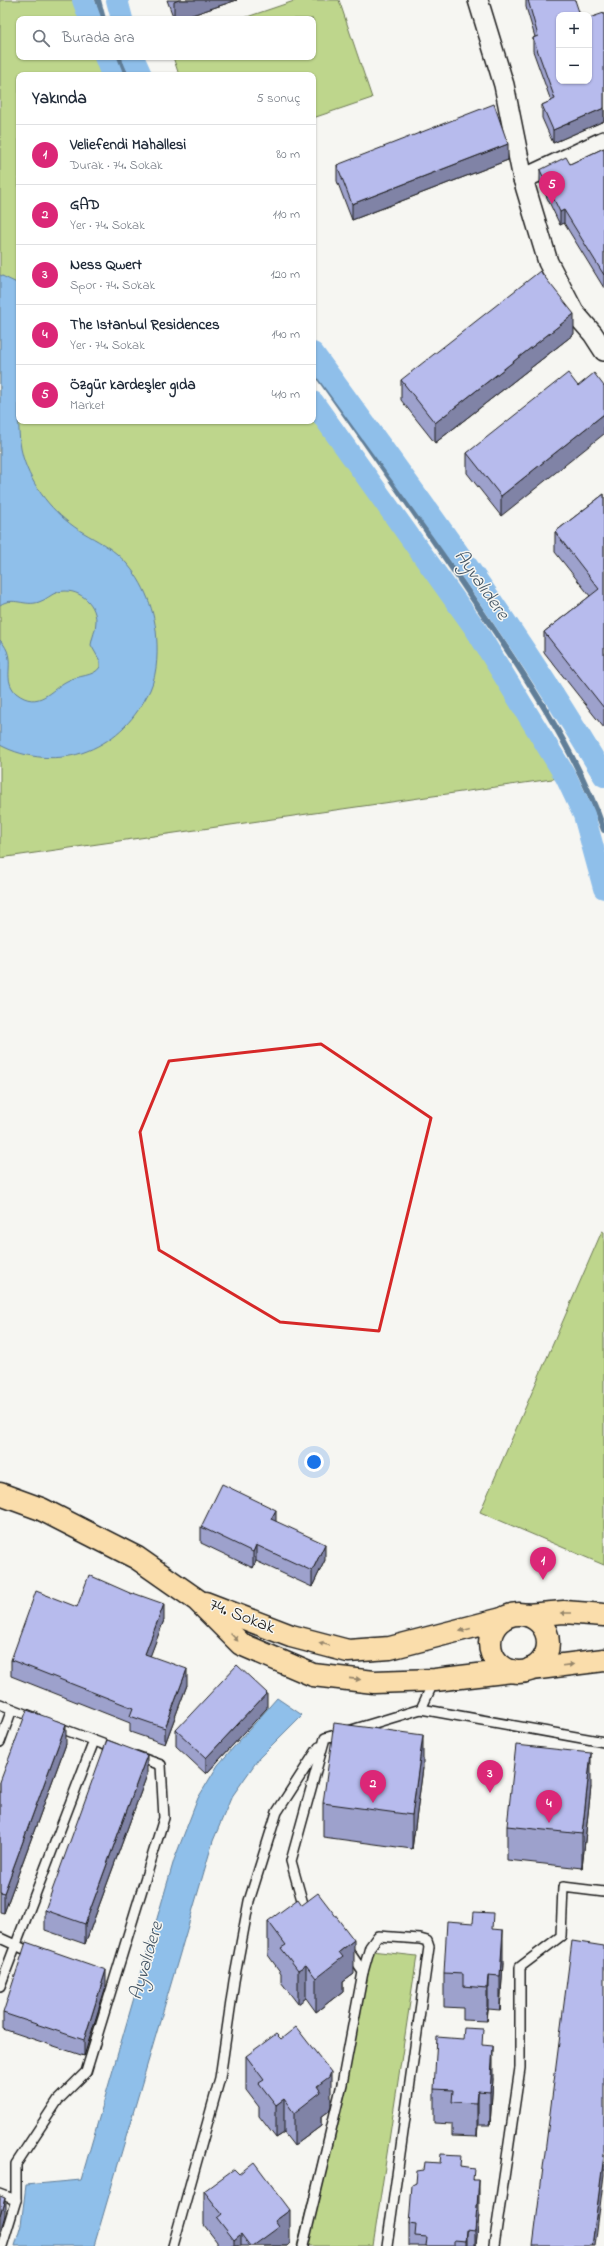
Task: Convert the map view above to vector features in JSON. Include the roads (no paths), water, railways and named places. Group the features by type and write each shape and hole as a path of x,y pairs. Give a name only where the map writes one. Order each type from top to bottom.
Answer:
{"main road":[{"path":"0,1494 41,1509 137,1558 197,1600"},
{"name":"74. Sokak","path":"197,1600 291,1636 348,1650 390,1648 502,1619"},
{"name":"74. Sokak","path":"197,1600 241,1644 313,1675 374,1682 435,1680 604,1660"},
{"path":"527,1615 543,1627 547,1636 548,1646 545,1655 539,1663 522,1670 496,1661 490,1644 495,1626 502,1619 519,1614 527,1615 564,1612 604,1616"}],"street":[{"path":"478,0 504,85 523,179 548,262 574,312 598,330 604,351"},
{"path":"523,179 604,141"}],"lane":[{"path":"421,1709 435,1680"},
{"path":"0,1704 94,1742 161,1765 164,1818 110,1980 86,2072 58,2100 16,2164 16,2200 2,2246"},
{"path":"0,1742 12,1709"},
{"path":"173,2246 220,2078 234,1981 249,1901 277,1812 325,1738 421,1709 604,1742"},
{"path":"318,1919 305,1911 291,1861 325,1738"},
{"path":"0,1986 94,1742"},
{"path":"494,2246 520,2068 520,1967 561,1936 563,1887 604,1892"},
{"path":"303,2246 342,2084 363,1972 370,1946 378,1936 420,1939 427,1941 429,1946 387,2246"},
{"path":"0,1938 15,1947 43,1957"},
{"path":"340,1940 363,1972"},
{"path":"0,2194 16,2200"}],"water":[{"path":"0,275 16,283 16,424 19,424 21,449 32,479 52,507 61,516 79,530 112,550 125,562 138,579 148,598 156,630 157,653 155,676 145,700 132,718 116,734 98,746 66,757 54,758 32,756 10,750 0,745 0,640 8,654 9,681 11,687 16,693 31,700 44,697 71,679 94,673 100,667 100,661 91,645 96,624 95,614 89,602 78,594 65,591 58,592 42,601 34,603 10,601 0,605"},
{"path":"277,1698 302,1715 259,1758 231,1798 213,1841 94,2246 15,2246 21,2225 26,2185 81,2180 174,1860 198,1798 218,1765"}],"waterway":[{"path":"83,0 89,16"},
{"name":"Ayvalıdere","path":"98,0 102,16"},
{"path":"117,0 121,16"},
{"path":"106,60 111,72"},
{"name":"Ayvalıdere","path":"120,60 125,72"},
{"path":"134,60 140,72"},
{"path":"316,357 464,561 536,667 604,776"},
{"name":"Ayvalıdere","path":"316,373 435,543 530,684 564,741 579,770 604,830"},
{"path":"316,406 475,628 566,777 584,815 604,888"}],"place":[{"name":"Özgür kardeşler gıda","path":"552,204"},
{"name":"Veliefendi Mahallesi","path":"543,1580"},
{"name":"Ness Qwert","path":"490,1793"},
{"name":"GAD","path":"373,1803"},
{"name":"The Istanbul Residences","path":"549,1823"}]}
